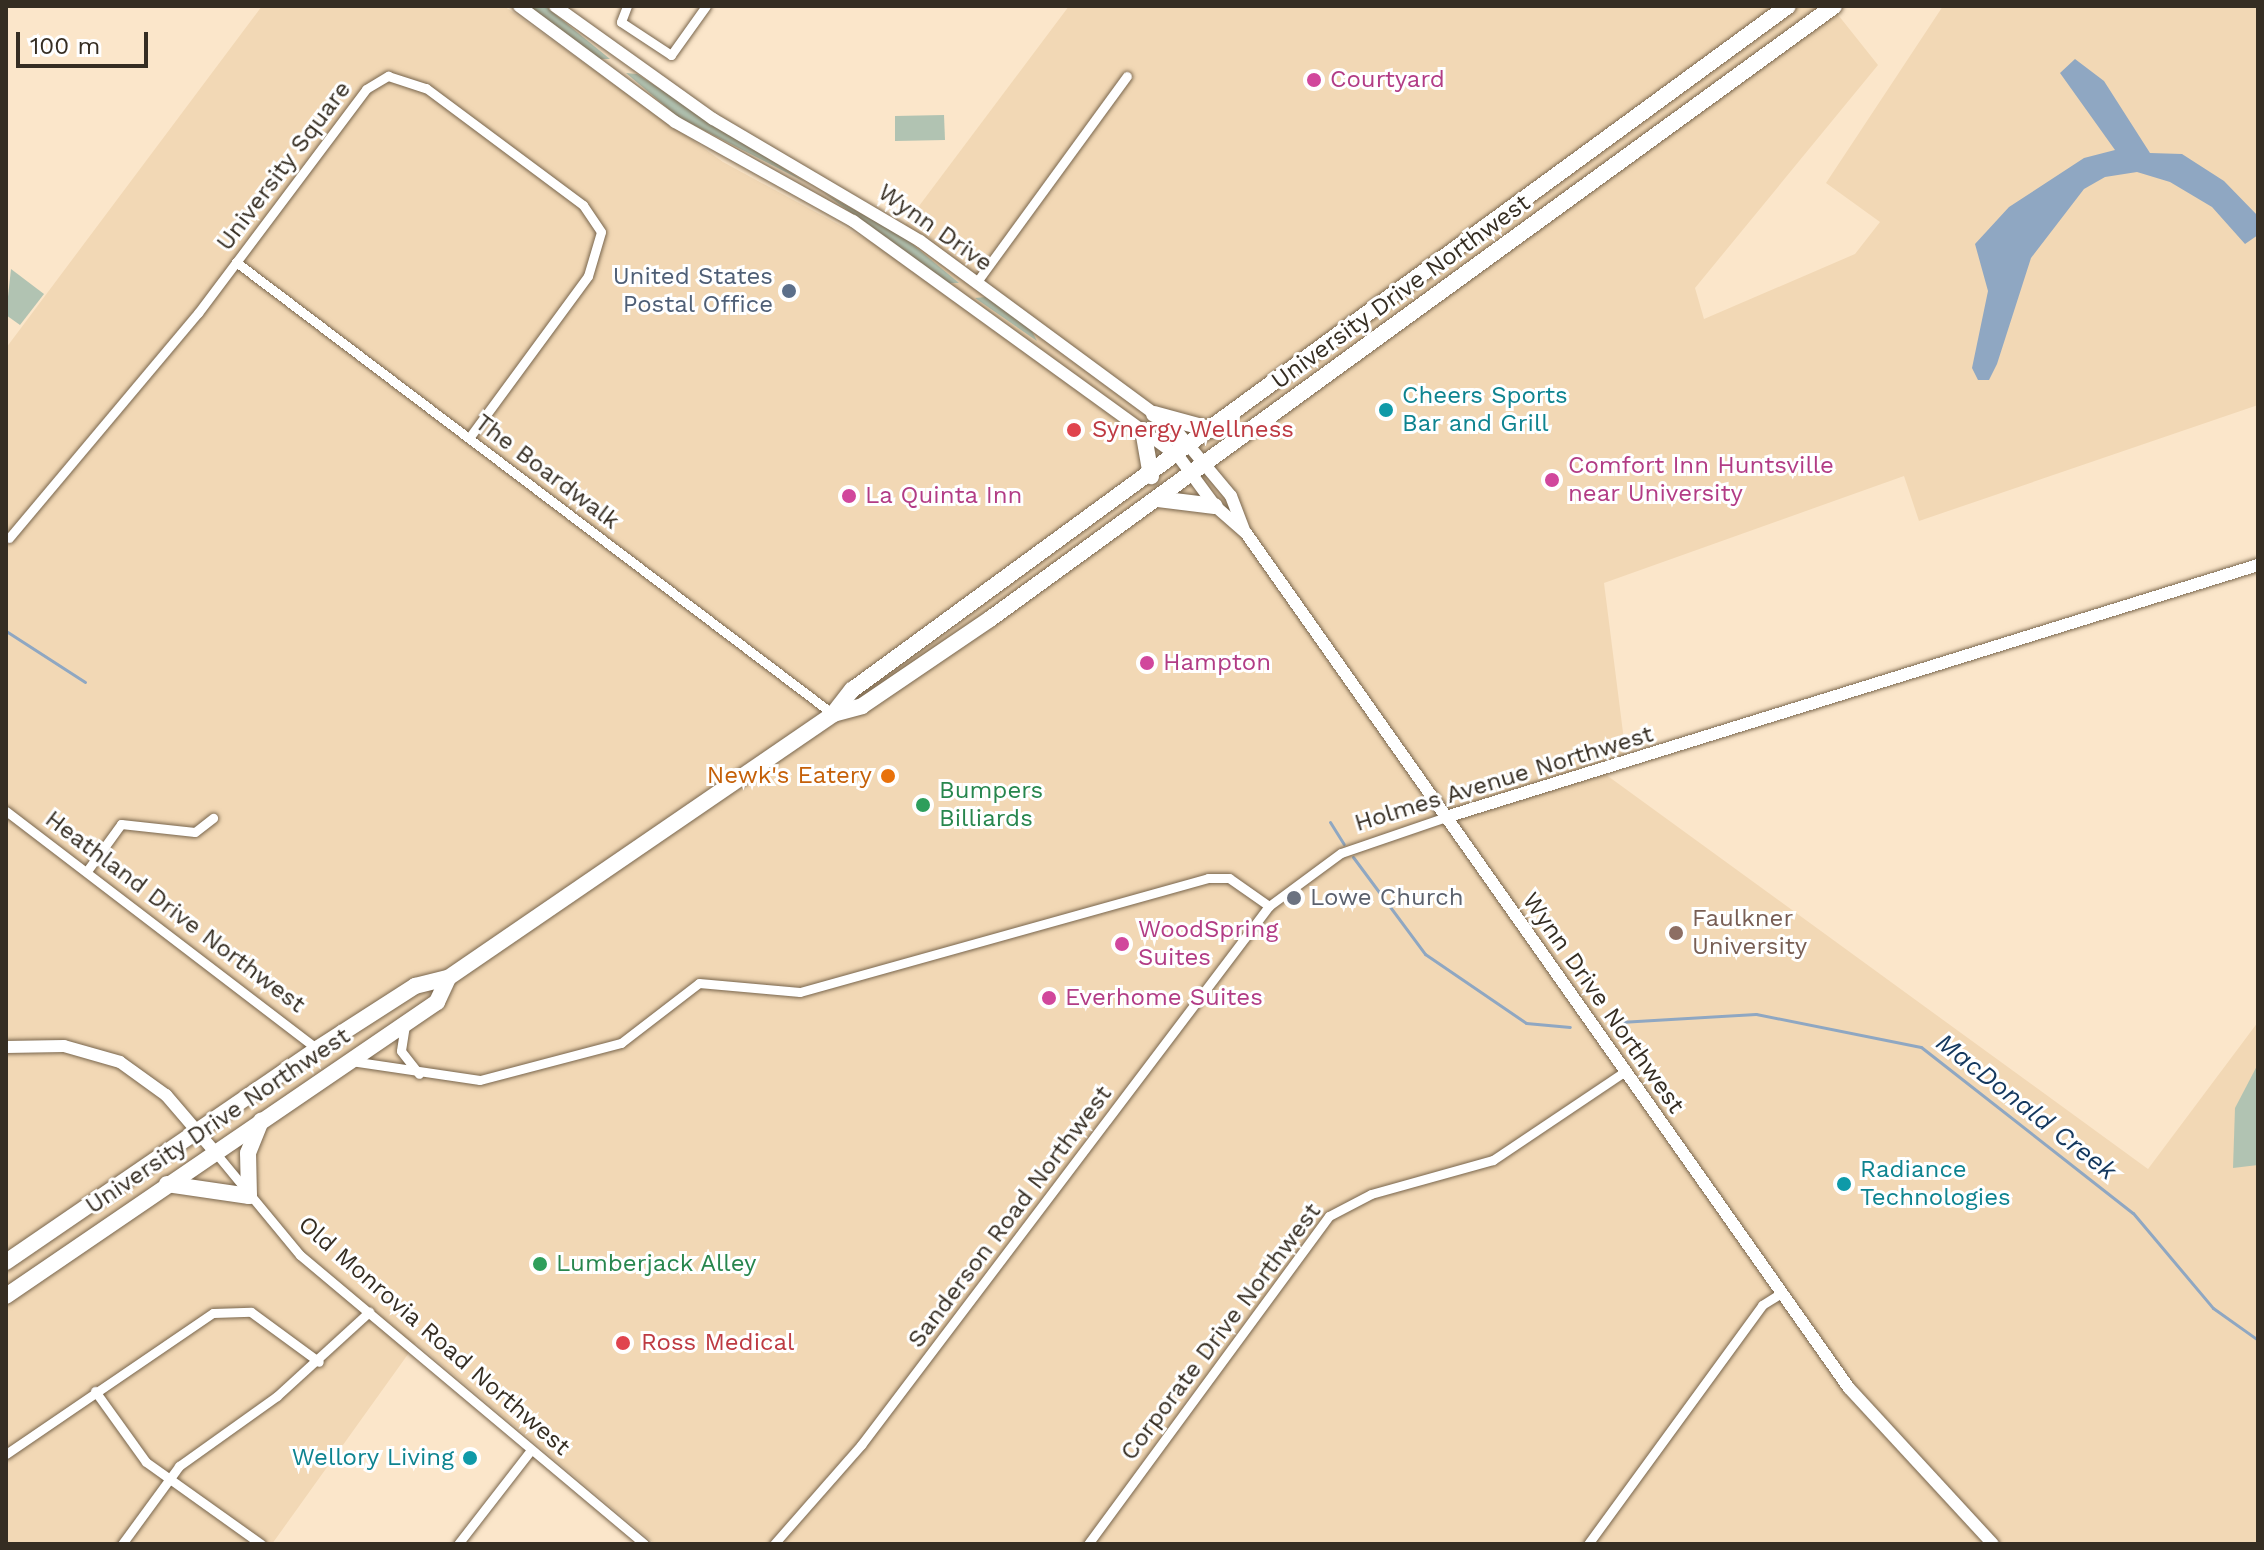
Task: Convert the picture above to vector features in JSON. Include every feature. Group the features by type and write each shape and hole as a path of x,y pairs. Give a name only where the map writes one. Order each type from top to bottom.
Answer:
{"highway":[{"name":"University Drive Northwest","path":"6,1262 197,1129 415,986 448,978 833,714 852,690 1186,451 1788,6"},
{"name":"University Drive Northwest","path":"833,714 862,706 1158,499 1829,10 1844,6"},
{"path":"1154,414 1213,430"},
{"path":"1143,430 1151,476"},
{"path":"1158,499 1215,506"},
{"name":"University Drive Northwest","path":"6,1296 214,1151 437,1002 448,978"},
{"path":"167,1184 249,1196 248,1153 261,1119"}],"street":[{"name":"Wynn Drive","path":"519,6 675,122 853,221 1143,430 1206,464 1246,533"},
{"name":"Wynn Drive","path":"555,6 713,119 825,180 976,283 1154,414 1186,451 1192,475"},
{"path":"627,6 621,22 671,55 706,6"},
{"name":"University Square","path":"9,538 236,262 366,89 388,76 419,83 594,216 600,256 469,438"},
{"path":"976,283 1127,76"},
{"name":"The Boardwalk","path":"236,262 833,714"},
{"name":"Wynn Drive Northwest","path":"1192,475 1215,506 1246,533 1624,1072 1880,1427 1993,1544"},
{"name":"Holmes Avenue Northwest","path":"1269,906 1341,853 1446,817 2258,565"},
{"name":"Heathland Drive Northwest","path":"6,811 317,1049"},
{"path":"87,871 121,824 195,832 213,818"},
{"path":"350,1060 422,1076 480,1080 621,1043 699,983 800,992 1208,878 1229,878 1269,906"},
{"name":"Sanderson Road Northwest","path":"774,1544 861,1445 1269,906"},
{"path":"406,1022 401,1051 422,1076"},
{"name":"Old Monrovia Road Northwest","path":"6,1047 64,1046 120,1062 166,1095 300,1255 644,1544"},
{"name":"Corporate Drive Northwest","path":"1088,1544 1329,1216 1371,1194 1493,1160 1624,1072"},
{"path":"1588,1544 1762,1305 1781,1293"},
{"path":"6,1454 198,1320 231,1309 269,1322 319,1362"},
{"path":"122,1544 169,1478 319,1362 369,1312"},
{"path":"95,1391 146,1462 261,1544"},
{"path":"458,1544 531,1450"}],"shaded area":[{"path":"262,6 504,6 723,162 886,250 1069,6 1831,6 1878,65 1695,288 1704,319 1855,254 1880,222 1826,183 1943,6 2258,6 2258,405 1919,521 1904,476 1604,583 1626,756 1594,766 2148,1169 2258,1022 2258,1544 655,1544 416,1343 272,1544 6,1544 6,348"}],"green space":[{"path":"527,6 545,6 610,59 599,59"},
{"path":"626,73 637,74 805,182 678,117"},
{"path":"944,115 945,140 895,141 895,116"},
{"path":"824,193 905,238 959,283 948,283"},
{"path":"11,269 44,294 20,325 6,315"},
{"path":"986,297 1032,331 1037,341 975,298"},
{"path":"2258,1064 2258,1165 2233,1168 2235,1108"}],"water":[{"path":"2075,59 2104,81 2150,153 2182,154 2224,181 2258,216 2258,235 2245,244 2212,207 2170,182 2137,172 2105,177 2084,189 2031,258 1997,364 1989,380 1978,380 1972,368 1988,291 1975,244 2009,207 2084,158 2115,150 2060,73"}],"waterway":[{"path":"6,631 85,682"},
{"name":"MacDonald Creek","path":"1330,822 1344,844"},
{"name":"MacDonald Creek","path":"1353,857 1425,954 1526,1023 1570,1027"},
{"name":"MacDonald Creek","path":"1620,1022 1756,1014 1921,1047 2133,1213 2213,1308 2258,1340"}],"place":[{"name":"Courtyard","path":"1314,80"},
{"name":"United States Postal Office","path":"789,291"},
{"name":"Cheers Sports Bar and Grill","path":"1386,410"},
{"name":"Synergy Wellness","path":"1074,430"},
{"name":"Comfort Inn Huntsville near University","path":"1552,480"},
{"name":"La Quinta Inn","path":"849,496"},
{"name":"Hampton","path":"1147,663"},
{"name":"Newk's Eatery","path":"888,776"},
{"name":"Bumpers Billiards","path":"923,805"},
{"name":"Lowe Church","path":"1294,898"},
{"name":"Faulkner University","path":"1676,933"},
{"name":"WoodSpring Suites","path":"1122,944"},
{"name":"Everhome Suites","path":"1049,998"},
{"name":"Radiance Technologies","path":"1844,1184"},
{"name":"Lumberjack Alley","path":"540,1264"},
{"name":"Ross Medical","path":"623,1343"},
{"name":"Wellory Living","path":"470,1458"}]}
